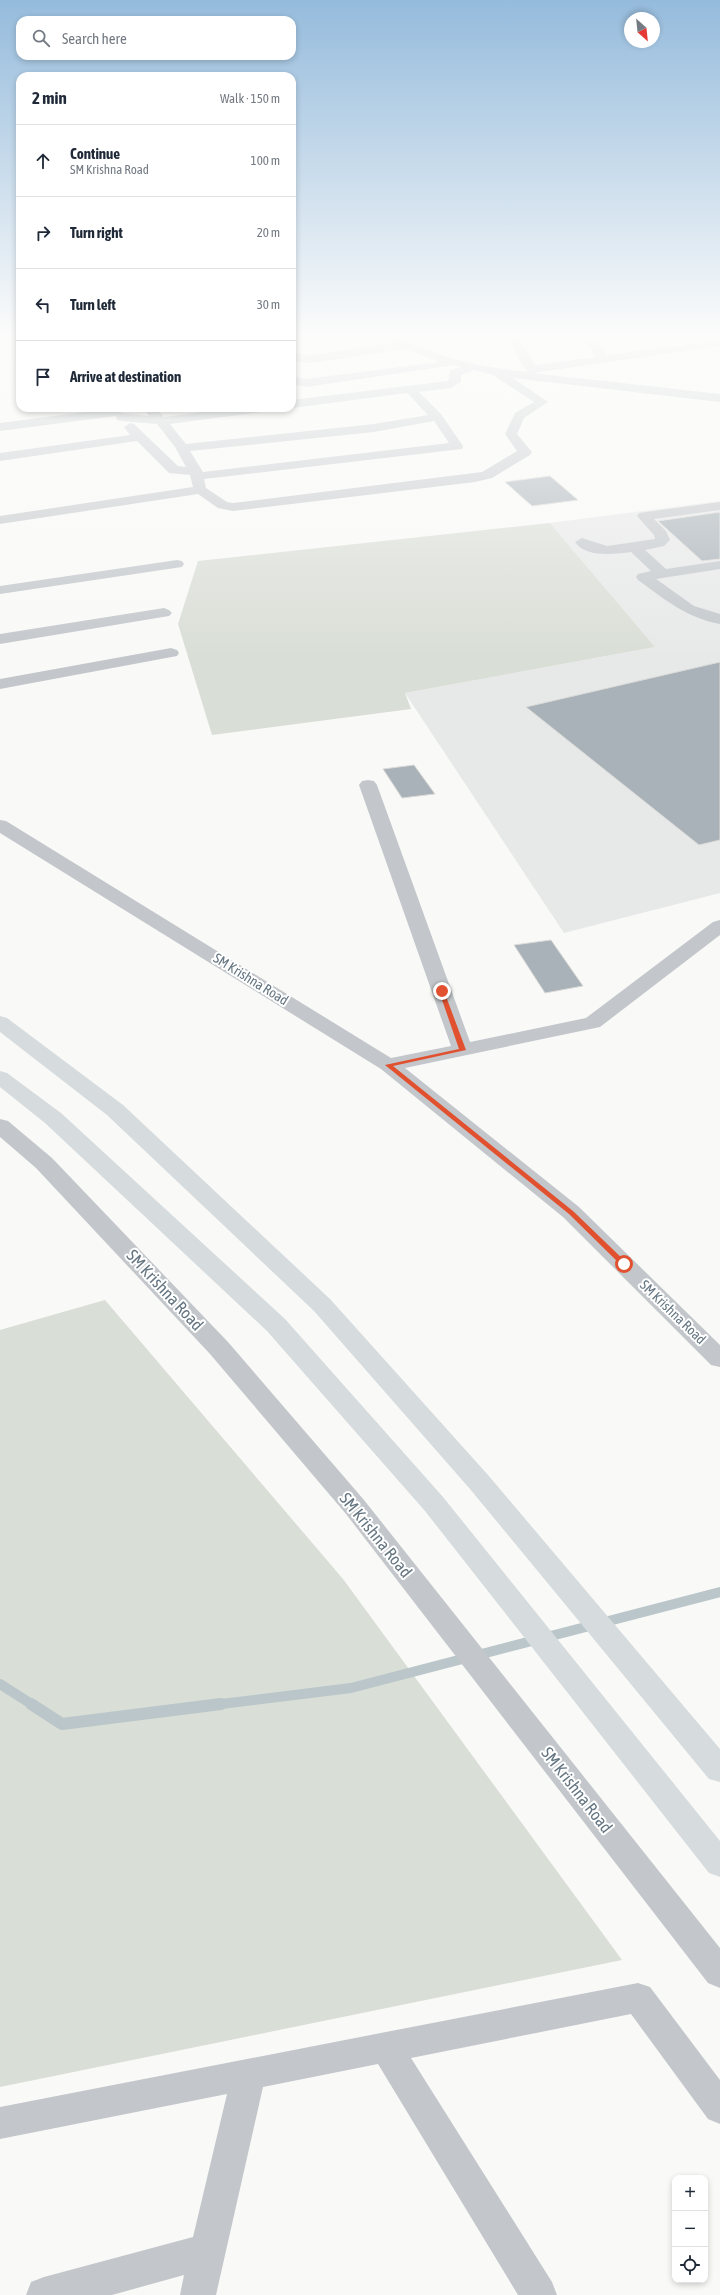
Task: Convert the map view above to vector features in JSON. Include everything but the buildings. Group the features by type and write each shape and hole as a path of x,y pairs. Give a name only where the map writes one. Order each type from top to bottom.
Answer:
{"highway":[{"path":"0,1022 115,1110 322,1305 479,1482 720,1770"},
{"path":"0,1078 53,1118 276,1325 434,1504 720,1864"}],"street":[{"path":"0,457 90,444"},
{"path":"147,444 174,470 198,474 457,446 456,444"},
{"path":"178,444 198,474 200,490"},
{"path":"181,448 219,444"},
{"path":"0,520 200,490 223,505 229,507 487,475 525,452 519,444"},
{"path":"582,542 600,551 659,544 663,540 661,534 644,516 720,506"},
{"path":"634,547 663,574"},
{"path":"0,590 177,564"},
{"path":"720,565 643,577 684,606 711,618 720,618"},
{"path":"0,639 164,613"},
{"path":"0,684 171,654"},
{"path":"368,785 463,1050"},
{"name":"SM Krishna Road","path":"0,825 388,1065 571,1212 720,1359"},
{"path":"388,1065 593,1023 720,926"},
{"name":"SM Krishna Road","path":"0,1126 44,1163 219,1348 355,1507 720,1973"},
{"path":"0,2123 638,1998 720,2108"},
{"path":"386,2048 539,2295"},
{"path":"198,2295 249,2074"},
{"path":"44,2295 208,2250"}],"shaded area":[{"path":"720,501 720,893 564,933 405,693 655,647 550,523"},
{"path":"550,523 655,647 405,693 411,709 212,735 178,624 198,561"},
{"path":"105,1300 343,1579 622,1960 0,2087 0,1330"}],"waterway":[{"path":"215,1705 351,1688 720,1592"},
{"path":"0,1684 33,1705"},
{"path":"31,1704 62,1724 215,1705"},
{"path":"215,1705 221,1704"}],"route":[{"path":"442,991 463,1050 388,1065 571,1212 624,1264"}]}
